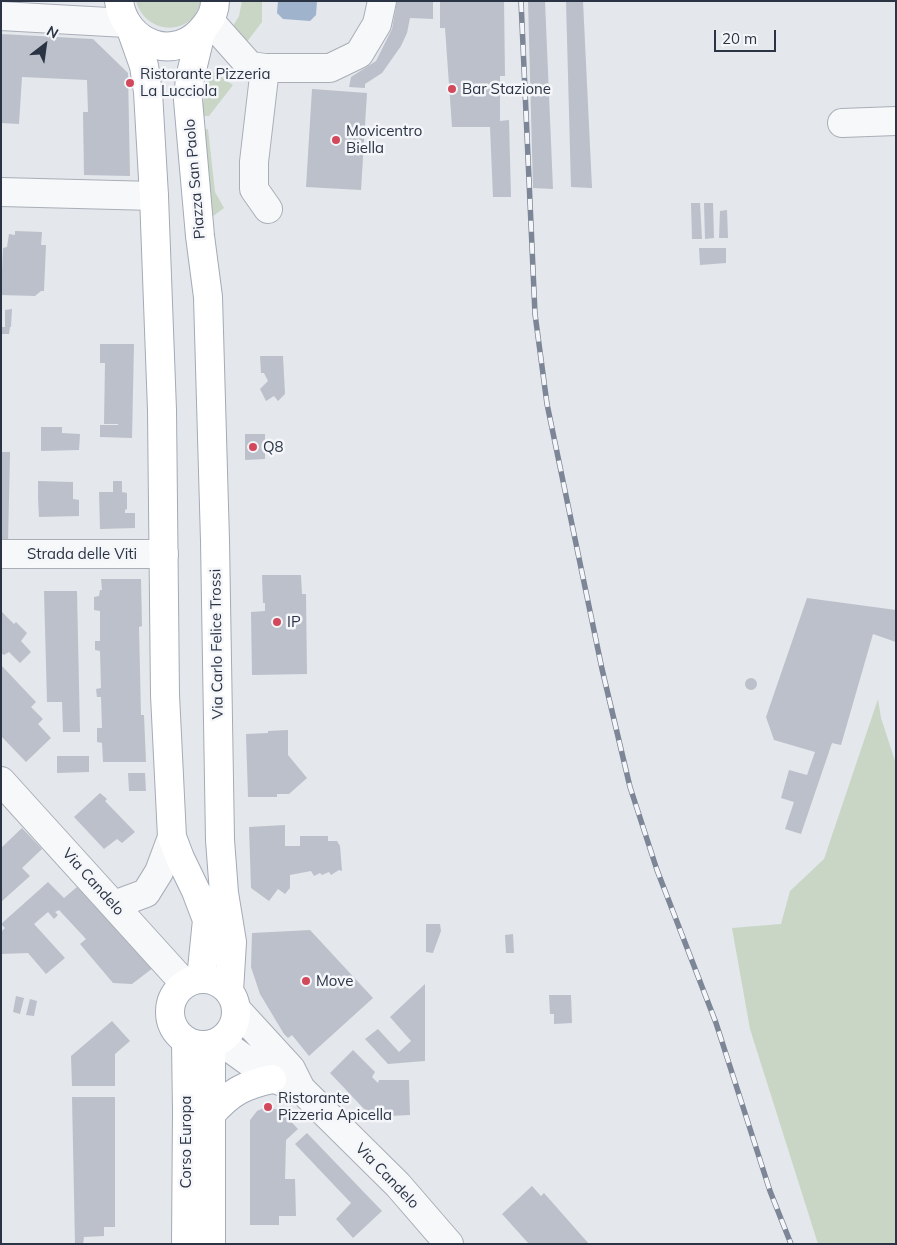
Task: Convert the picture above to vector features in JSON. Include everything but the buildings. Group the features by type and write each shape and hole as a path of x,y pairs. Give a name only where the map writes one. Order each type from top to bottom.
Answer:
{"main road":[{"path":"125,19 142,39 166,46 185,43 208,18"},
{"name":"Piazza San Paolo","path":"208,18 190,78 188,100 200,236 208,296"},
{"path":"125,19 144,66 148,92 154,196 162,410 165,695 172,837 207,920 193,981"},
{"name":"Via Carlo Felice Trossi","path":"208,296 220,840 224,893 232,942 233,1000"},
{"name":"Via Candelo","path":"206,1042 178,1035 170,1017 172,998 178,990 193,981 217,982 233,1000"},
{"path":"206,1042 227,1035 233,1028 236,1019 233,1000"},
{"name":"Corso Europa","path":"206,1042 212,1113 211,1244"},
{"name":"Corso Europa","path":"186,1244 187,1112 206,1042"},
{"path":"212,1113 226,1098 238,1090 251,1083 272,1079"}],"street":[{"path":"208,18 250,66 265,68 330,68 359,54 377,24 382,1"},
{"path":"1,16 125,19"},
{"path":"265,68 254,162 254,188 268,209"},
{"path":"842,123 896,121"},
{"path":"1,192 154,196"},
{"name":"Strada delle Viti","path":"1,554 164,554"},
{"name":"Via Candelo","path":"1,781 114,905 193,981"},
{"path":"114,905 146,892 159,872 172,837"},
{"name":"Via Candelo","path":"233,1000 291,1069 301,1089 398,1185 449,1244"},
{"name":"Via Candelo","path":"206,1042 272,1079 301,1089"}],"green space":[{"path":"136,1 201,1 196,13 189,21 180,26 169,28 149,21 141,13"},
{"path":"242,1 262,1 262,22 246,43 230,31 239,16"},
{"path":"212,71 233,85 209,116 203,116 202,109 208,75"},
{"path":"208,129 215,192 224,208 212,217 202,130"},
{"path":"878,699 881,718 896,764 896,1244 818,1244 750,1029 732,928 781,924 790,891 824,859"}],"water":[{"path":"278,1 317,1 316,15 310,21 283,19 277,13"}],"railway":[{"path":"521,1 535,314 547,404 602,669 630,787 657,870 716,1023 770,1191 791,1244"}],"place":[{"name":"Ristorante Pizzeria La Lucciola","path":"130,83"},
{"name":"Bar Stazione","path":"452,89"},
{"name":"Movicentro Biella","path":"336,140"},
{"name":"Q8","path":"253,447"},
{"name":"IP","path":"277,622"},
{"name":"Move","path":"306,981"},
{"name":"Ristorante Pizzeria Apicella","path":"268,1107"}]}
